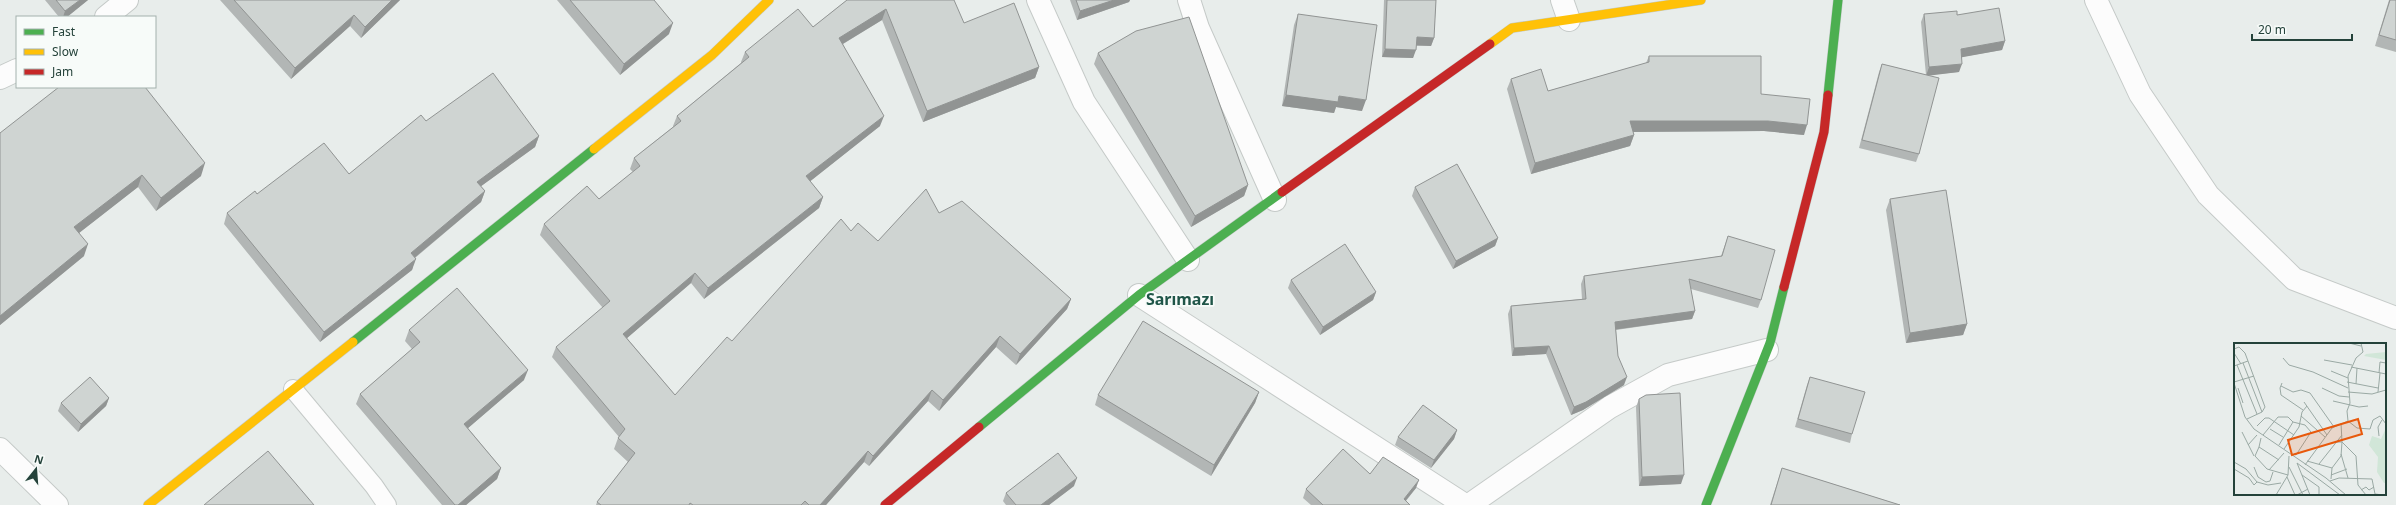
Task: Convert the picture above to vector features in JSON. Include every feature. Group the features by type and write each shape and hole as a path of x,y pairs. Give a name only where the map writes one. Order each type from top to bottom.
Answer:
{"street":[{"path":"107,16 127,0"},
{"path":"148,505 712,55 769,0"},
{"path":"1038,0 1084,102 1188,260"},
{"path":"1189,0 1198,28 1275,200"},
{"path":"885,505 1139,295 1275,200 1512,28 1566,10 1701,0"},
{"path":"1706,505 1767,350 1824,132 1838,0"},
{"path":"2096,0 2140,94 2208,195 2294,279 2396,318"},
{"path":"0,78 16,70"},
{"path":"1139,295 1477,503 1610,407 1668,376 1767,350"},
{"path":"0,449 57,505"}],"lane":[{"path":"293,389 374,486 387,505"}],"building":[{"path":"56,0 80,0 65,11"},
{"path":"234,0 392,0 365,27 354,15 295,68"},
{"path":"570,0 654,0 673,23 624,64"},
{"path":"847,0 954,0 964,23 1014,3 1039,67 927,111 886,9 839,38 884,116 806,176 823,197 708,288 695,273 623,334 675,395 727,337 732,341 841,219 851,231 858,223 878,241 926,189 939,213 962,201 1071,299 1020,354 1000,336 943,400 932,390 873,456 868,451 820,505 809,505 805,501 801,505 693,505 690,503 689,505 601,505 597,502 635,453 618,438 625,429 556,347 610,301 544,224 587,186 599,199 640,166 634,158 681,121 677,116 749,57 745,52 798,9 813,27"},
{"path":"1076,0 1114,0 1080,11"},
{"path":"1387,0 1436,0 1434,38 1417,37 1416,50 1385,49"},
{"path":"2390,0 2396,0 2396,40 2379,35"},
{"path":"1999,8 2005,41 1961,49 1962,64 1929,67 1924,14 1957,11 1957,15"},
{"path":"1298,14 1377,25 1366,100 1339,96 1338,102 1286,95"},
{"path":"1189,17 1248,185 1195,216 1098,53 1136,31"},
{"path":"1649,56 1761,56 1761,94 1810,99 1807,125 1768,121 1630,121 1634,135 1535,163 1511,79 1541,69 1548,91 1649,62"},
{"path":"1882,64 1939,78 1919,154 1862,140"},
{"path":"493,73 539,136 477,182 485,191 411,253 416,259 324,332 227,213 255,191 257,194 324,143 349,174 421,115 426,121"},
{"path":"58,88 146,88 205,163 161,198 142,175 74,227 88,244 0,316 0,133"},
{"path":"1457,164 1498,238 1456,261 1415,187"},
{"path":"1946,190 1967,324 1910,333 1890,199"},
{"path":"1728,236 1775,250 1761,300 1689,279 1695,311 1615,322 1618,356 1627,377 1586,402 1574,407 1549,346 1514,348 1511,306 1586,299 1584,276 1722,256"},
{"path":"1345,244 1376,292 1323,327 1291,280"},
{"path":"457,288 528,370 464,424 501,468 458,505 455,505 360,394 420,342 409,330"},
{"path":"1143,321 1259,392 1214,465 1098,395"},
{"path":"90,377 109,398 81,424 61,403"},
{"path":"1810,377 1865,392 1852,434 1798,419"},
{"path":"1680,393 1684,475 1642,477 1639,399 1646,395"},
{"path":"1423,405 1457,430 1434,460 1398,437"},
{"path":"1343,449 1370,474 1383,457 1419,480 1404,499 1410,505 1323,505 1306,489"},
{"path":"268,451 314,505 204,505"},
{"path":"1058,453 1077,478 1041,505 1016,505 1006,493"},
{"path":"1782,468 1900,505 1771,505"}],"traffic: fast":[{"path":"1828,95 1838,0"},
{"path":"353,342 594,149"},
{"path":"979,427 1139,295 1282,192"},
{"path":"1706,505 1770,343 1784,287"}],"traffic: slow":[{"path":"594,149 712,55 769,0"},
{"path":"1490,44 1512,28 1701,0"},
{"path":"148,505 353,342"}],"traffic: jam":[{"path":"1282,192 1490,44"},
{"path":"1784,287 1824,132 1828,95"},
{"path":"885,505 979,427"}],"district":[{"name":"Sarımazı","path":"1180,299"}]}
